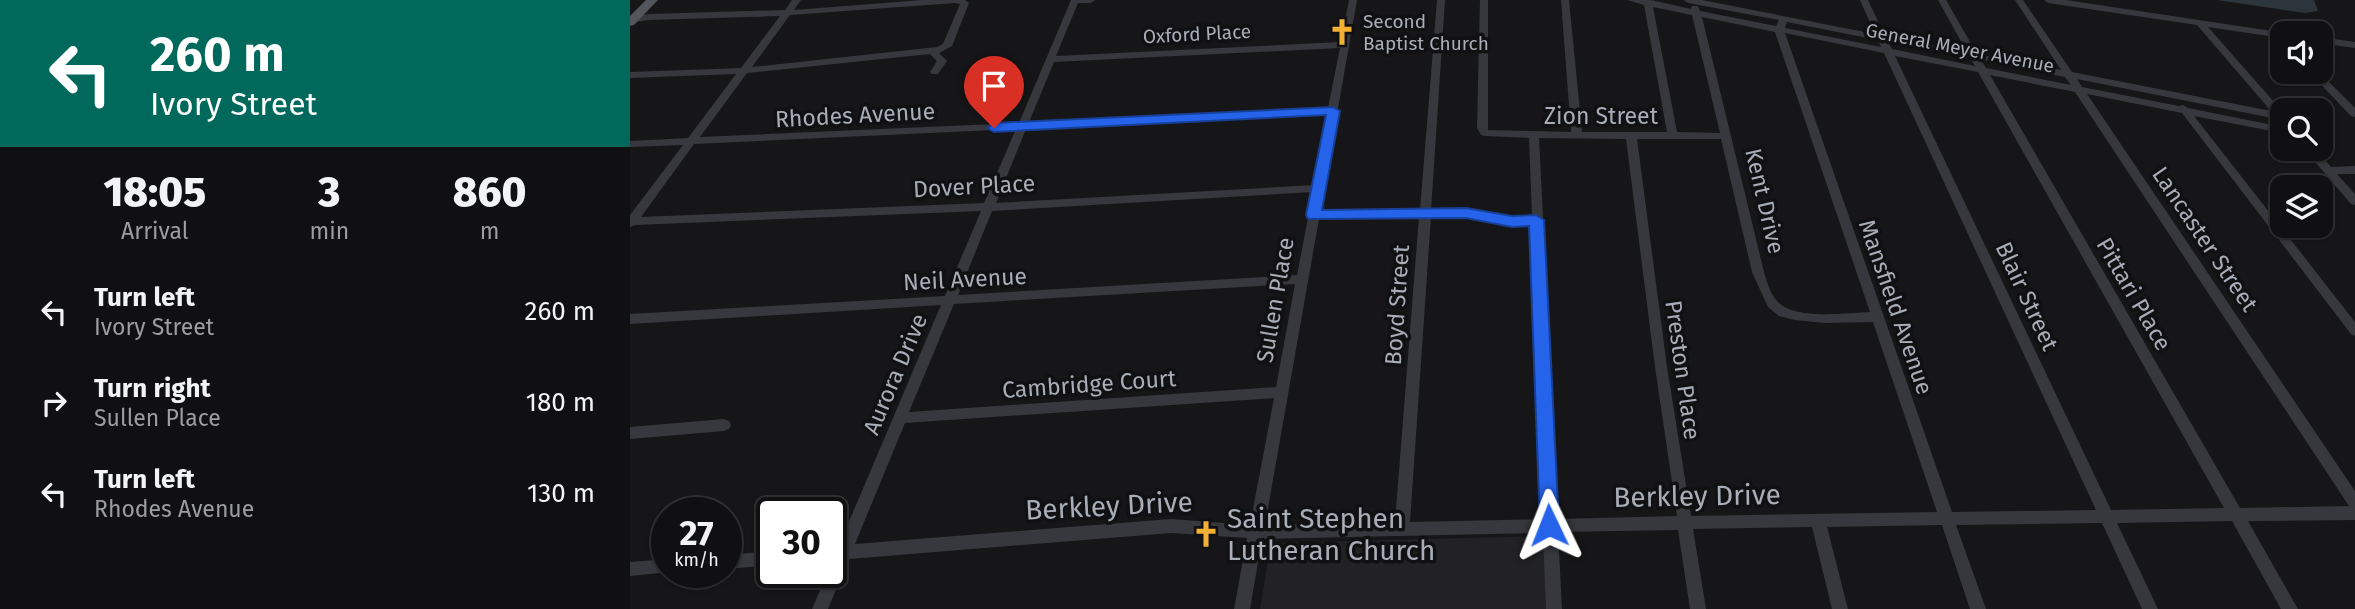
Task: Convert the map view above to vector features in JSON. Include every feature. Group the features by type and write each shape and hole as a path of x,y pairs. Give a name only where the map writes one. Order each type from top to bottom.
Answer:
{"main road":[{"path":"631,21 652,0"}],"street":[{"path":"631,222 797,0"},
{"path":"630,75 745,69 932,51 947,46 965,6 962,0 631,21"},
{"path":"1075,0 1091,0"},
{"name":"Aurora Drive","path":"847,530 899,418 1075,0"},
{"name":"Sullen Place","path":"1242,609 1353,0"},
{"name":"Boyd Street","path":"1402,528 1441,0"},
{"path":"1482,124 1484,0"},
{"path":"1565,0 1577,136"},
{"name":"General Meyer Avenue","path":"1631,0 1697,13 1883,38 2270,115"},
{"name":"General Meyer Avenue","path":"1690,0 1889,52 2270,128"},
{"name":"Kent Drive","path":"1690,0 1697,13 1758,272 1775,308 1788,315 1805,317 1878,317"},
{"name":"Blair Street","path":"1864,0 2150,609"},
{"name":"Pittari Place","path":"1942,0 2290,609"},
{"name":"Lancaster Street","path":"2019,0 2355,503"},
{"path":"2048,0 2270,34"},
{"path":"1647,2 1673,136"},
{"path":"2199,22 2270,104"},
{"name":"Mansfield Avenue","path":"1782,24 1978,609"},
{"path":"2333,41 2352,43"},
{"name":"Oxford Place","path":"1051,59 1345,45"},
{"path":"932,51 942,61 935,72"},
{"path":"2326,84 2355,114"},
{"path":"2174,97 2355,331"},
{"name":"Rhodes Avenue","path":"630,144 1333,111"},
{"name":"Zion Street","path":"1482,124 1483,131 1489,134 1726,136"},
{"path":"1534,135 1554,609"},
{"name":"Preston Place","path":"1631,136 1698,609"},
{"path":"2319,161 2355,201"},
{"path":"2328,171 2355,170"},
{"name":"Dover Place","path":"631,222 987,207 1319,188"},
{"path":"1314,215 1466,213 1512,222 1536,220"},
{"name":"Neil Avenue","path":"630,319 1302,279"},
{"name":"Cambridge Court","path":"899,418 1282,391"},
{"path":"630,433 724,425"},
{"name":"Berkley Drive","path":"847,551 1171,526 1256,532 1945,517 2355,513"},
{"path":"1818,520 1840,609"},
{"path":"630,569 651,567"},
{"name":"Aurora Drive","path":"820,609 826,588"}],"shaded area":[{"path":"2217,0 2314,0 2318,11 2305,13"},
{"path":"1545,536 1546,609 1260,609 1271,543"}],"place":[{"name":"Second Baptist Church","path":"1342,32"},
{"name":"Saint Stephen Lutheran Church","path":"1206,534"}],"route":[{"path":"994,128 1333,111 1314,215 1466,213 1512,222 1536,220 1549,525"}]}
